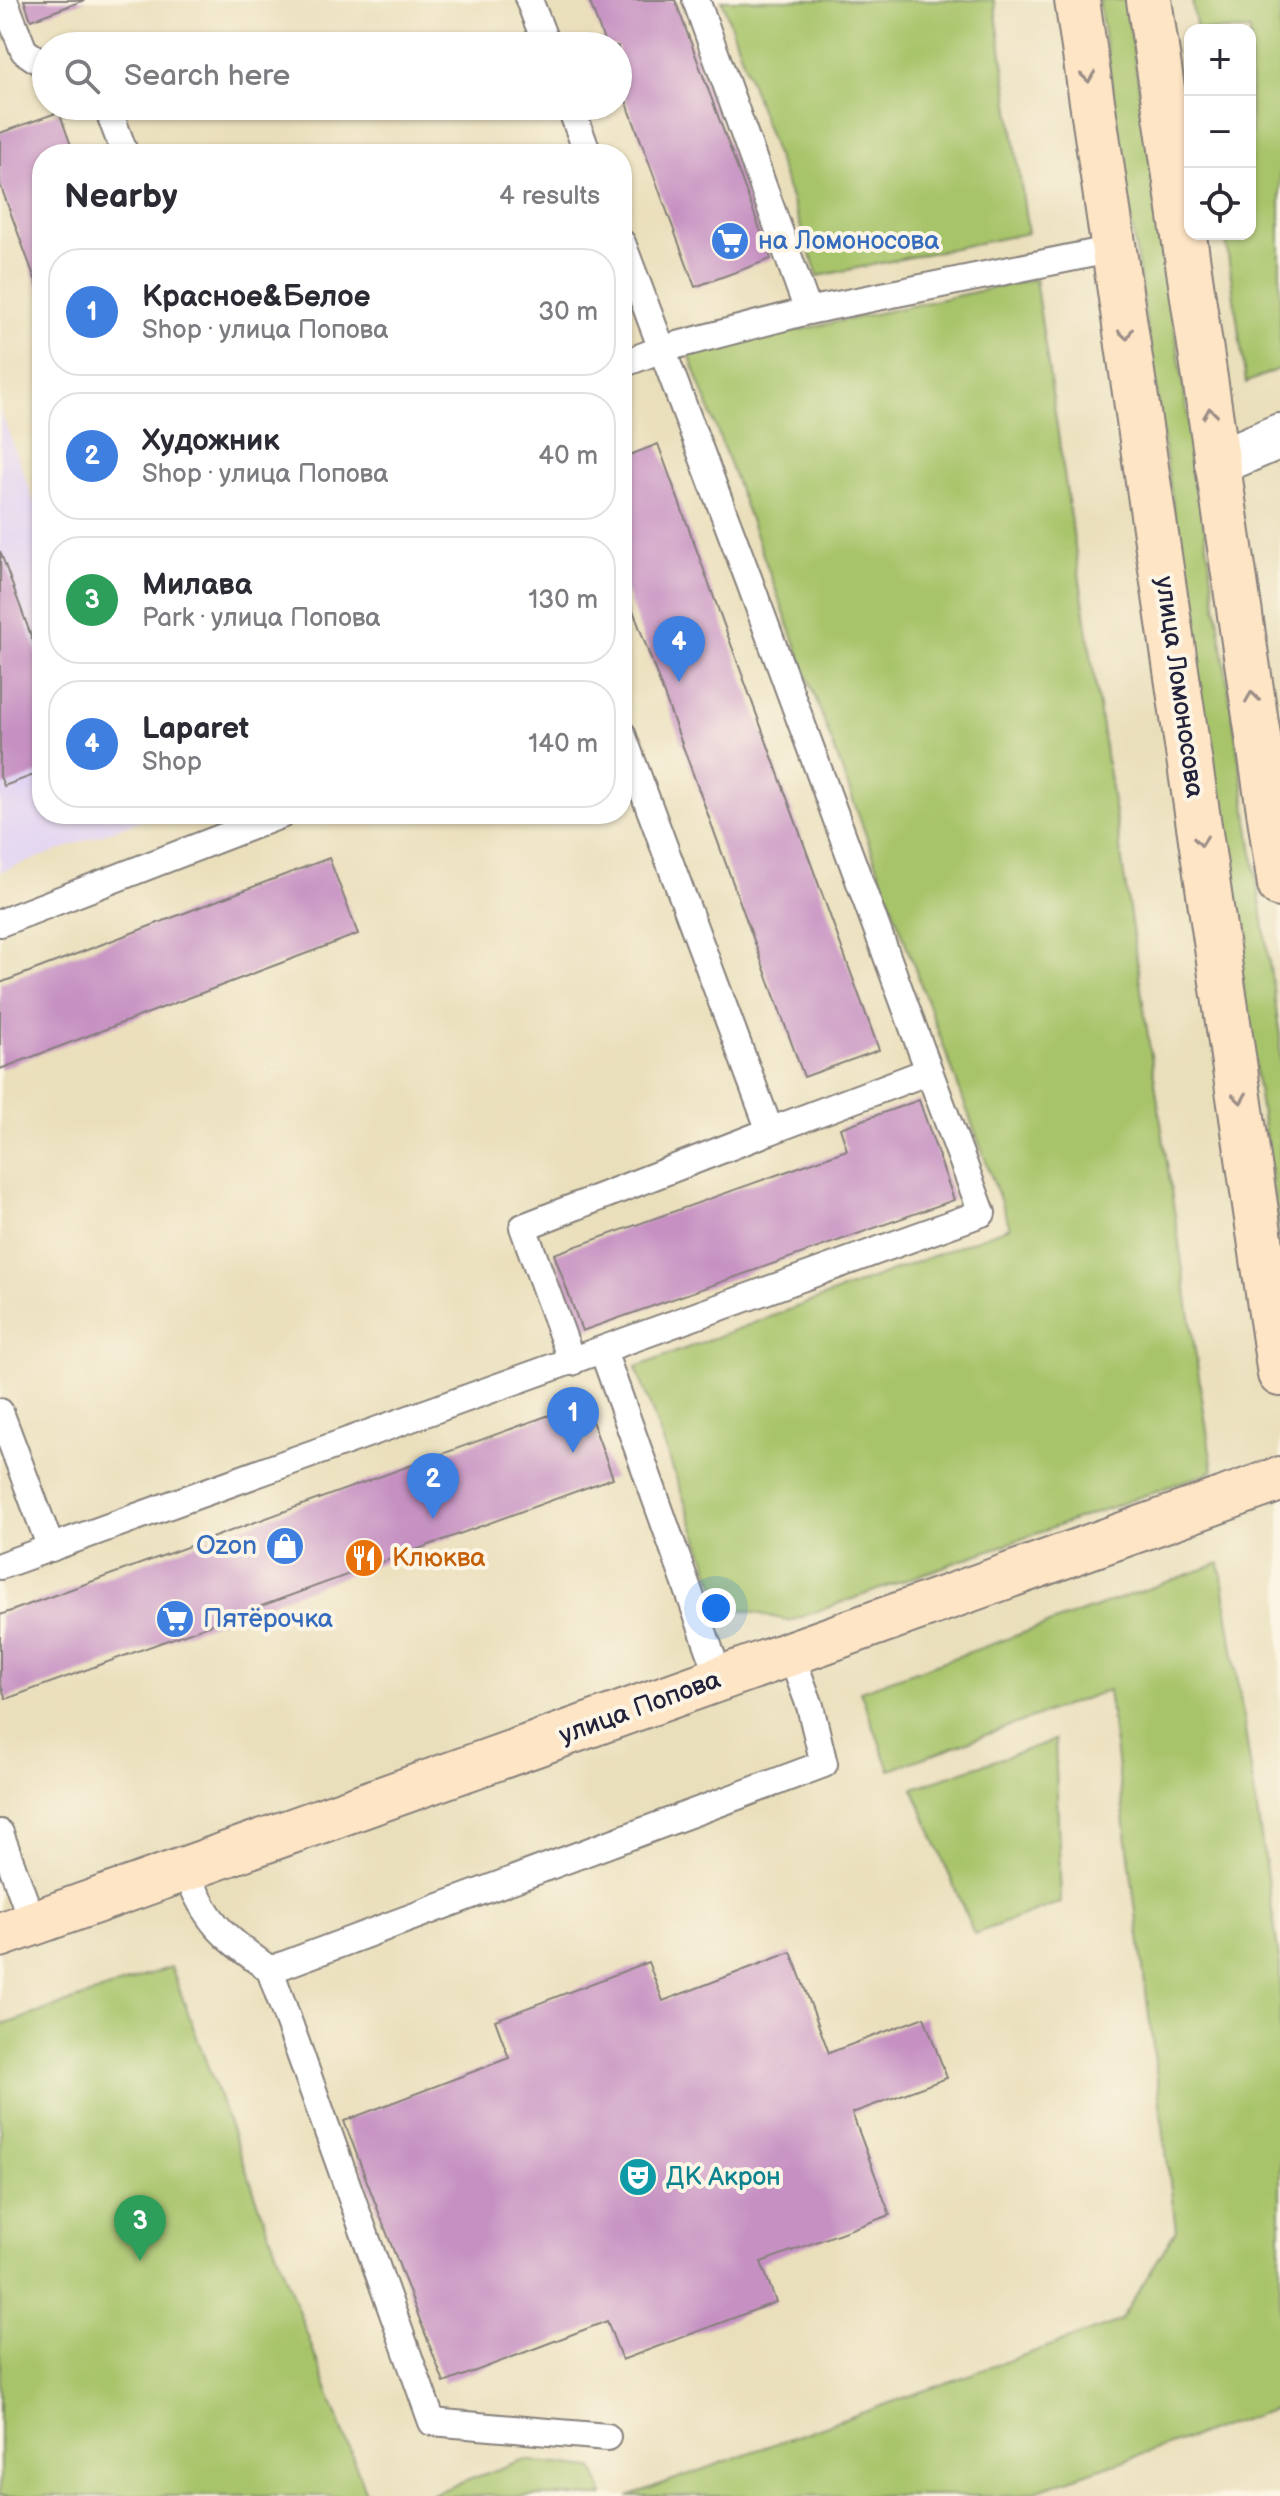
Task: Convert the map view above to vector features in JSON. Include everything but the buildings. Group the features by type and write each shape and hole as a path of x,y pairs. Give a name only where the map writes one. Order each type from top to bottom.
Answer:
{"main road":[{"name":"улица Ломоносова","path":"1077,0 1280,1374"},
{"path":"1149,0 1280,885"},
{"name":"улица Попова","path":"16,1929 1280,1479"}],"street":[{"path":"1217,463 1280,436"}],"lane":[{"path":"4,0 24,51 32,56"},
{"path":"529,0 542,32"},
{"path":"696,0 808,311"},
{"path":"112,120 121,144"},
{"path":"575,120 584,144"},
{"path":"632,360 662,349 808,311 1114,249"},
{"path":"0,1566 982,1213 632,270"},
{"path":"632,761 770,1131"},
{"path":"0,923 257,824"},
{"path":"572,1362 523,1227 929,1071"},
{"path":"603,1351 720,1679"},
{"path":"0,1412 51,1548"},
{"path":"270,1970 824,1764 810,1706 791,1655"},
{"path":"0,1833 16,1929"},
{"path":"186,1870 197,1899 221,1933 270,1970 432,2422 607,2437"}],"shaded area":[{"path":"0,410 32,496 32,824 130,824 0,872"}],"green space":[{"path":"722,0 994,0 1028,233 818,276"},
{"path":"1099,0 1126,0 1280,1035 1280,1238"},
{"path":"1192,0 1280,0 1280,368 1246,383 1226,240 1256,240 1256,24 1196,24"},
{"path":"1035,279 1213,1471 790,1621 722,1605 636,1367 1010,1227 689,354"},
{"path":"1220,1563 1280,1964 1280,2407 1020,2496 628,2496 1120,2321 1176,2230 1108,1690 890,1770 860,1691"},
{"path":"1055,1740 1061,1902 974,1934 913,1788"},
{"path":"171,1967 367,2496 0,2496 0,2026"},
{"path":"522,2460 593,2468 604,2496 426,2496"}],"place":[{"name":"на Ломоносова","path":"730,241"},
{"name":"Laparet","path":"679,682"},
{"name":"Красное&Белое","path":"573,1453"},
{"name":"Художник","path":"433,1519"},
{"name":"Ozon","path":"285,1546"},
{"name":"Клюква","path":"364,1558"},
{"name":"Пятёрочка","path":"175,1619"},
{"name":"ДК Акрон","path":"638,2177"},
{"name":"Милава","path":"140,2261"}]}
